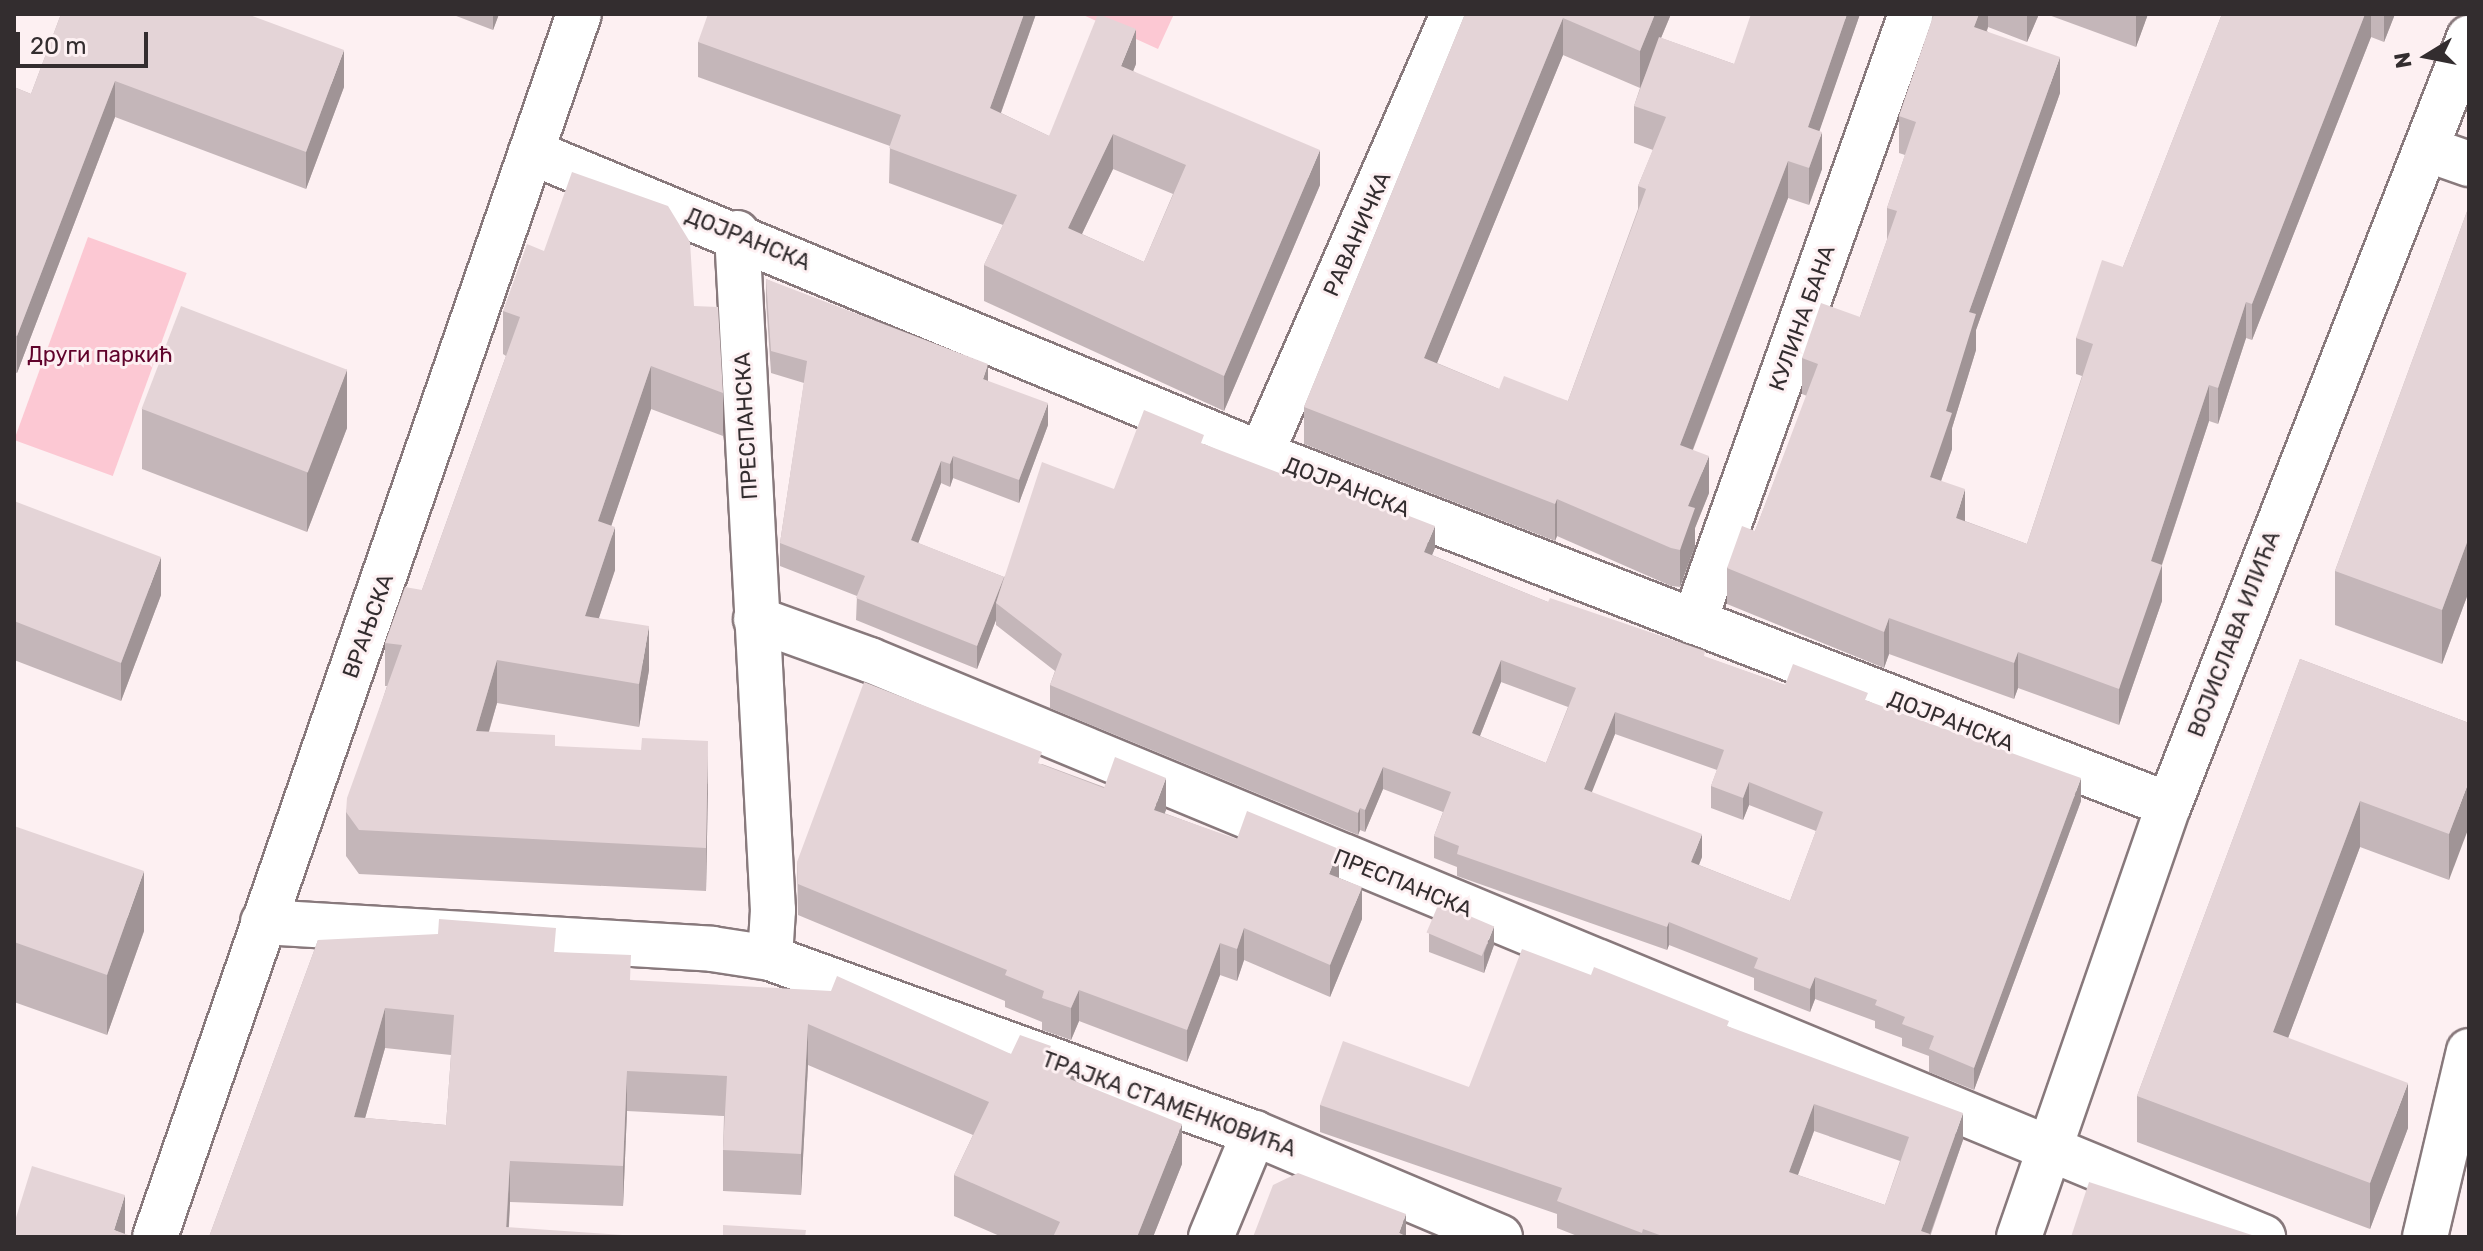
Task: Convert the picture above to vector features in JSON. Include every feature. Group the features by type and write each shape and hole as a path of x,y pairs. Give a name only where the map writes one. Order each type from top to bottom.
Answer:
{"street":[{"name":"ВРАЊСКА","path":"155,1237 579,14"},
{"name":"РАВАНИЧКА","path":"1261,454 1453,14"},
{"name":"КУЛИНА БАНА","path":"1694,622 1911,14"},
{"name":"ВОЈИСЛАВА ИЛИЋА","path":"2019,1237 2169,805 2469,38"},
{"path":"2426,149 2469,164"},
{"name":"ДОЈРАНСКА","path":"531,152 737,233 1261,454 2169,805"},
{"name":"ПРЕСПАНСКА","path":"737,233 773,910 770,958"},
{"name":"ПРЕСПАНСКА","path":"756,619 870,660 2263,1237"},
{"name":"ТРАЈКА СТАМЕНКОВИЋА","path":"263,922 712,949 770,958 1254,1133 1500,1237"},
{"path":"2425,1237 2469,1051"},
{"path":"1211,1237 1254,1133"}],"green space":[{"path":"1081,14 1174,14 1158,49"},
{"name":"Други паркић","path":"88,237 187,273 113,476 14,440"}],"building":[{"path":"61,14 247,14 344,50 306,152 115,81 17,336 14,335 14,87 31,94"},
{"path":"708,14 1024,14 990,108 1049,136 1098,14 1136,29 1121,66 1320,150 1224,376 984,265 1017,195 889,148 901,115 698,42","holes":["1113,134 1186,165 1144,262 1068,228"]},
{"path":"1465,14 1655,14 1640,51 1563,18 1424,358 1499,389 1504,376 1568,401 1646,189 1638,186 1666,117 1634,106 1659,37 1734,64 1751,14 1847,14 1808,127 1822,132 1809,168 1788,161 1680,445 1709,456 1688,506 1695,508 1680,550 1557,499 1555,504 1304,407"},
{"path":"1934,14 1979,14 1974,27 2060,57 1969,312 1976,314 1946,411 1952,413 1930,477 1965,489 1956,518 2027,544 2093,344 2076,338 2102,260 2123,267 2222,14 2365,14 2252,304 2246,302 2218,388 2209,385 2151,561 2162,565 2119,689 2018,652 2014,663 1889,618 1884,632 1727,568 1742,526 1755,531 1818,364 1802,358 1821,303 1860,317 1897,211 1887,208 1916,122 1899,116"},
{"path":"572,172 668,206 690,242 694,306 718,307 723,393 651,366 598,521 615,527 585,616 649,626 639,684 497,660 476,731 555,735 555,746 641,750 642,738 708,741 706,848 359,830 346,812 347,798 402,645 385,643 405,587 422,590 520,317 503,311 527,244 544,251"},
{"path":"2469,206 2469,537 2442,610 2335,571"},
{"path":"766,279 988,364 983,379 1048,403 1019,480 953,456 950,464 941,461 911,540 1004,577 977,646 856,598 865,576 780,543 807,361 771,351"},
{"path":"181,306 347,370 308,472 142,409"},
{"path":"1144,410 1204,435 1201,443 1282,474 1285,468 1435,526 1424,552 1548,602 1550,598 1705,651 1704,656 1785,685 1793,664 1868,693 1865,700 2081,778 1974,1068 1929,1049 1934,1036 1902,1024 1905,1017 1875,1005 1877,1000 1815,977 1810,989 1754,968 1758,958 1669,922 1667,927 1457,854 1459,846 1434,836 1451,792 1383,767 1365,810 1360,808 1358,813 1050,685 1062,654 996,603 1042,462 1114,489","holes":["1501,660 1576,688 1546,763 1472,733","1615,712 1724,750 1711,786 1743,798 1749,782 1823,812 1790,901 1691,862 1702,834 1584,789"]},
{"path":"14,501 161,557 121,663 14,621"},
{"path":"2300,659 2469,723 2469,781 2449,834 2360,801 2273,1032 2408,1083 2370,1183 2137,1096"},
{"path":"864,682 1042,752 1038,763 1104,788 1115,757 1166,778 1154,810 1237,839 1247,811 1339,849 1329,874 1362,887 1330,965 1244,928 1237,949 1220,943 1187,1030 1079,990 1071,1008 1042,998 1044,991 1005,975 1007,970 798,884 797,862"},
{"path":"14,826 144,871 107,975 14,942"},
{"path":"1439,903 1494,926 1482,956 1426,932"},
{"path":"439,919 556,928 554,952 631,955 630,980 831,991 837,976 1011,1054 1020,1035 1051,1046 1048,1053 1076,1064 1070,1079 1182,1124 1137,1237 1053,1237 1060,1222 954,1175 989,1102 808,1024 801,1154 723,1150 727,1076 627,1071 623,1166 510,1161 506,1227 652,1237 209,1237 318,940 438,934","holes":["385,1008 454,1015 446,1125 354,1117"]},
{"path":"1522,949 1591,975 1594,967 1729,1021 1727,1026 1963,1113 1921,1231 1930,1234 1929,1237 1665,1237 1643,1229 1642,1233 1557,1201 1562,1188 1320,1105 1343,1041 1469,1087","holes":["1814,1104 1909,1137 1885,1205 1789,1172"]},
{"path":"32,1166 125,1195 114,1230 134,1237 14,1237 14,1224"},
{"path":"1298,1173 1406,1214 1399,1233 1408,1237 1253,1237 1273,1185"},
{"path":"2089,1182 2258,1237 2071,1237"},
{"path":"723,1225 806,1230 805,1237 723,1237"}]}
